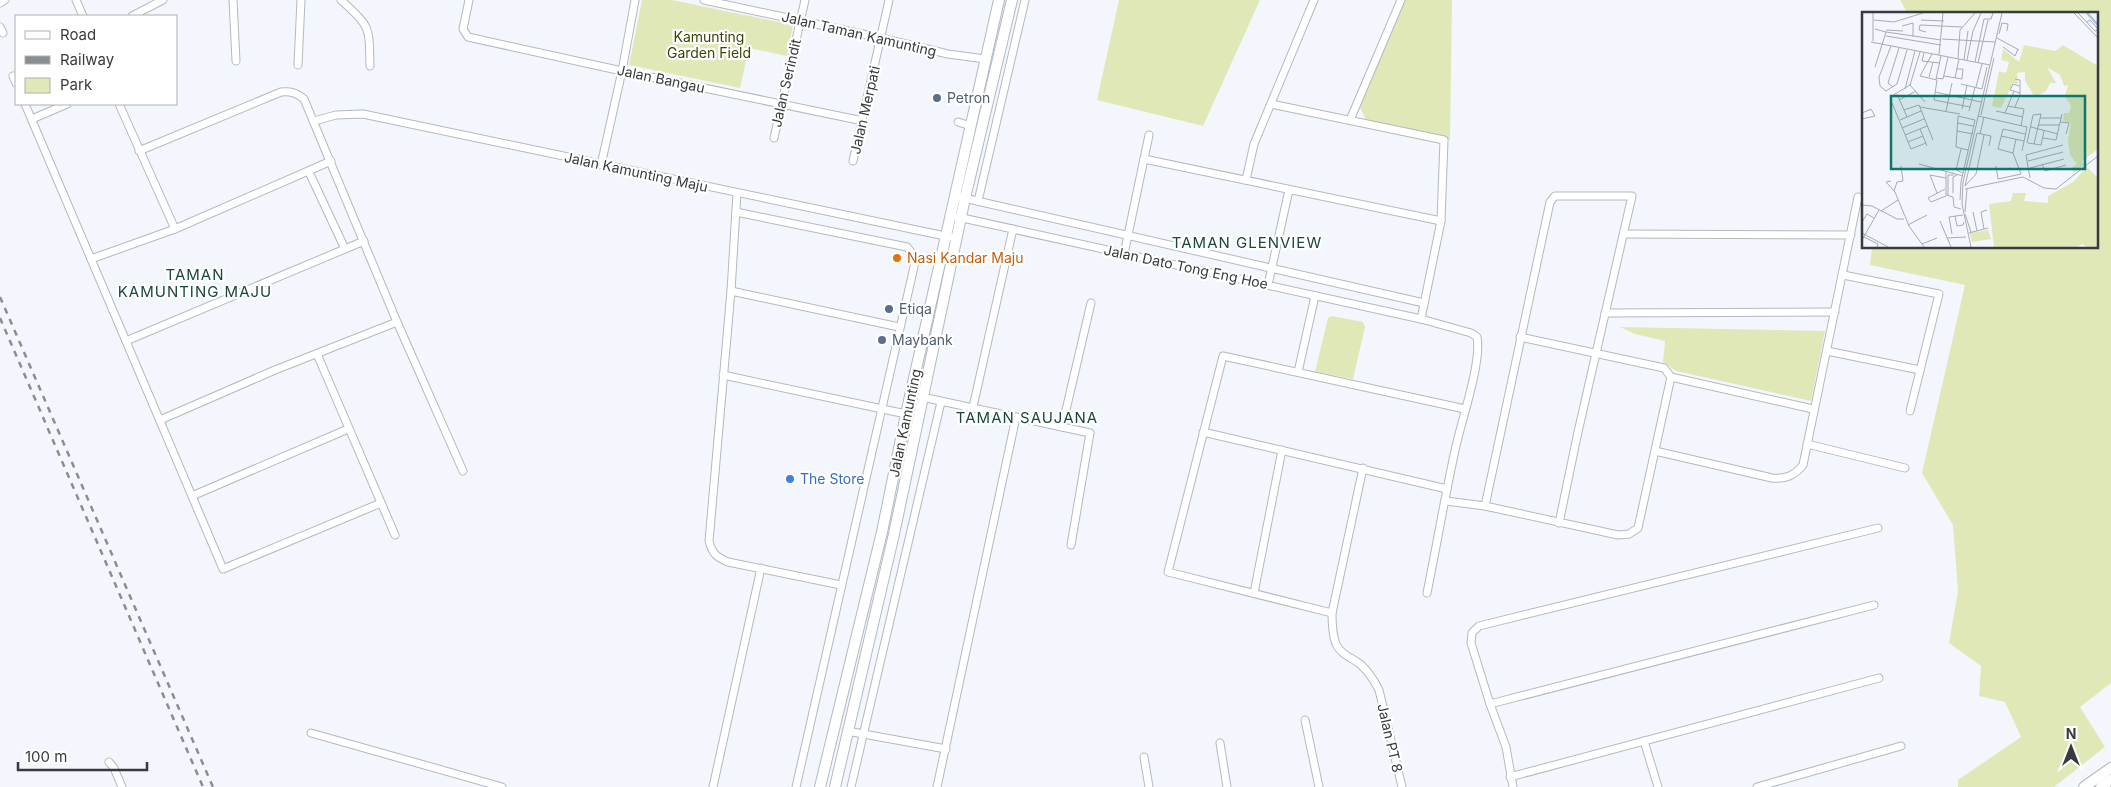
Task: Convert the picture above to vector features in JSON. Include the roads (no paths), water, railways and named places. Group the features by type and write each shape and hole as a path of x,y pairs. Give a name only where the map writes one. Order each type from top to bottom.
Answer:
{"main road":[{"name":"Jalan Kamunting","path":"820,787 882,532 906,414 947,236 956,217 971,126 999,0"},
{"name":"Jalan Kamunting","path":"960,197 1012,0"},
{"name":"Jalan Kamunting","path":"835,787 894,534 922,397 958,238 956,217"},
{"path":"2084,787 2111,768"},
{"path":"2102,787 2111,780"}],"street":[{"path":"0,3 5,0"},
{"path":"76,0 83,15"},
{"path":"134,15 163,0"},
{"path":"233,0 236,61"},
{"path":"298,65 301,0"},
{"path":"340,0 363,20 367,26 370,66"},
{"name":"Jalan Bangau","path":"469,0 463,29 468,37 863,121"},
{"path":"601,165 622,71 635,0"},
{"name":"Jalan Taman Kamunting","path":"704,0 948,54 985,59"},
{"name":"Jalan Serindit","path":"774,138 805,0"},
{"name":"Jalan Merpati","path":"853,161 889,0"},
{"path":"978,201 1025,0"},
{"path":"1246,180 1254,144 1314,0"},
{"path":"1350,120 1401,0"},
{"path":"13,76 15,81"},
{"path":"139,151 281,92 288,91 304,99 397,322 463,471"},
{"path":"1271,104 1444,140 1441,221 1421,319"},
{"path":"25,105 223,569 381,503"},
{"path":"32,119 65,105"},
{"path":"118,105 175,229"},
{"name":"Jalan Kamunting Maju","path":"314,121 336,115 363,114 737,194 958,238"},
{"path":"958,122 971,126"},
{"path":"1124,254 1149,135"},
{"path":"1144,159 1441,221"},
{"path":"91,259 175,229 331,161"},
{"path":"309,172 345,249"},
{"path":"1268,286 1289,190"},
{"path":"737,194 731,291 709,541 713,554 720,558 840,585"},
{"path":"1485,506 1550,202 1555,196 1632,196 1559,523"},
{"path":"960,197 1424,303"},
{"path":"1655,451 1772,478 1782,478 1797,472 1803,465 1858,197"},
{"path":"736,212 907,247 916,258 880,408 796,787"},
{"name":"Jalan Dato Tong Eng Hoe","path":"956,217 1421,319 1471,332 1477,337 1477,354 1465,409"},
{"path":"973,407 1013,229"},
{"path":"1624,234 1851,236"},
{"path":"126,341 364,241"},
{"path":"1843,275 1939,294 1910,412"},
{"path":"731,291 899,326"},
{"path":"1298,372 1314,296"},
{"path":"1062,427 1091,303"},
{"path":"1605,313 1835,312"},
{"path":"160,420 397,322"},
{"path":"1520,337 1664,368 1671,377 1814,409"},
{"path":"1827,351 1920,370"},
{"path":"317,354 395,535"},
{"path":"1363,468 1332,613 1168,572 1223,356 1465,409 1427,593"},
{"path":"723,375 906,414"},
{"path":"1446,501 1485,506 1618,536 1629,534 1638,528 1671,377"},
{"path":"922,397 1090,433 1071,545"},
{"path":"851,787 941,402"},
{"path":"937,787 1016,417"},
{"path":"192,496 348,429"},
{"path":"1203,432 1447,489"},
{"path":"1807,444 1905,468"},
{"path":"1254,593 1282,450"},
{"path":"1513,787 1506,747 1471,643 1472,633 1479,626 1878,528"},
{"path":"713,787 761,568"},
{"path":"1490,704 1874,605"},
{"name":"Jalan PT 8","path":"1332,613 1333,635 1337,646 1343,654 1360,664 1371,676 1379,690 1402,787"},
{"path":"1510,777 1879,678"},
{"path":"1305,720 1319,787"},
{"path":"847,731 946,749"},
{"path":"311,733 502,787"},
{"path":"1644,741 1658,787"},
{"path":"1220,744 1227,787"},
{"path":"1757,787 1901,746"},
{"path":"1144,756 1150,787"},
{"path":"109,762 114,768 122,787"}],"railway":[{"path":"0,297 213,787"},
{"path":"0,318 203,787"}],"place":[{"name":"Petron","path":"937,98"},
{"name":"Nasi Kandar Maju","path":"897,258"},
{"name":"Etiqa","path":"889,309"},
{"name":"Maybank","path":"882,340"},
{"name":"The Store","path":"790,479"}],"district":[{"name":"TAMAN GLENVIEW","path":"1247,243"},
{"name":"TAMAN KAMUNTING MAJU","path":"195,284"},
{"name":"TAMAN SAUJANA","path":"1027,418"}],"park label":[{"name":"Kamunting Garden Field","path":"709,46"}]}
